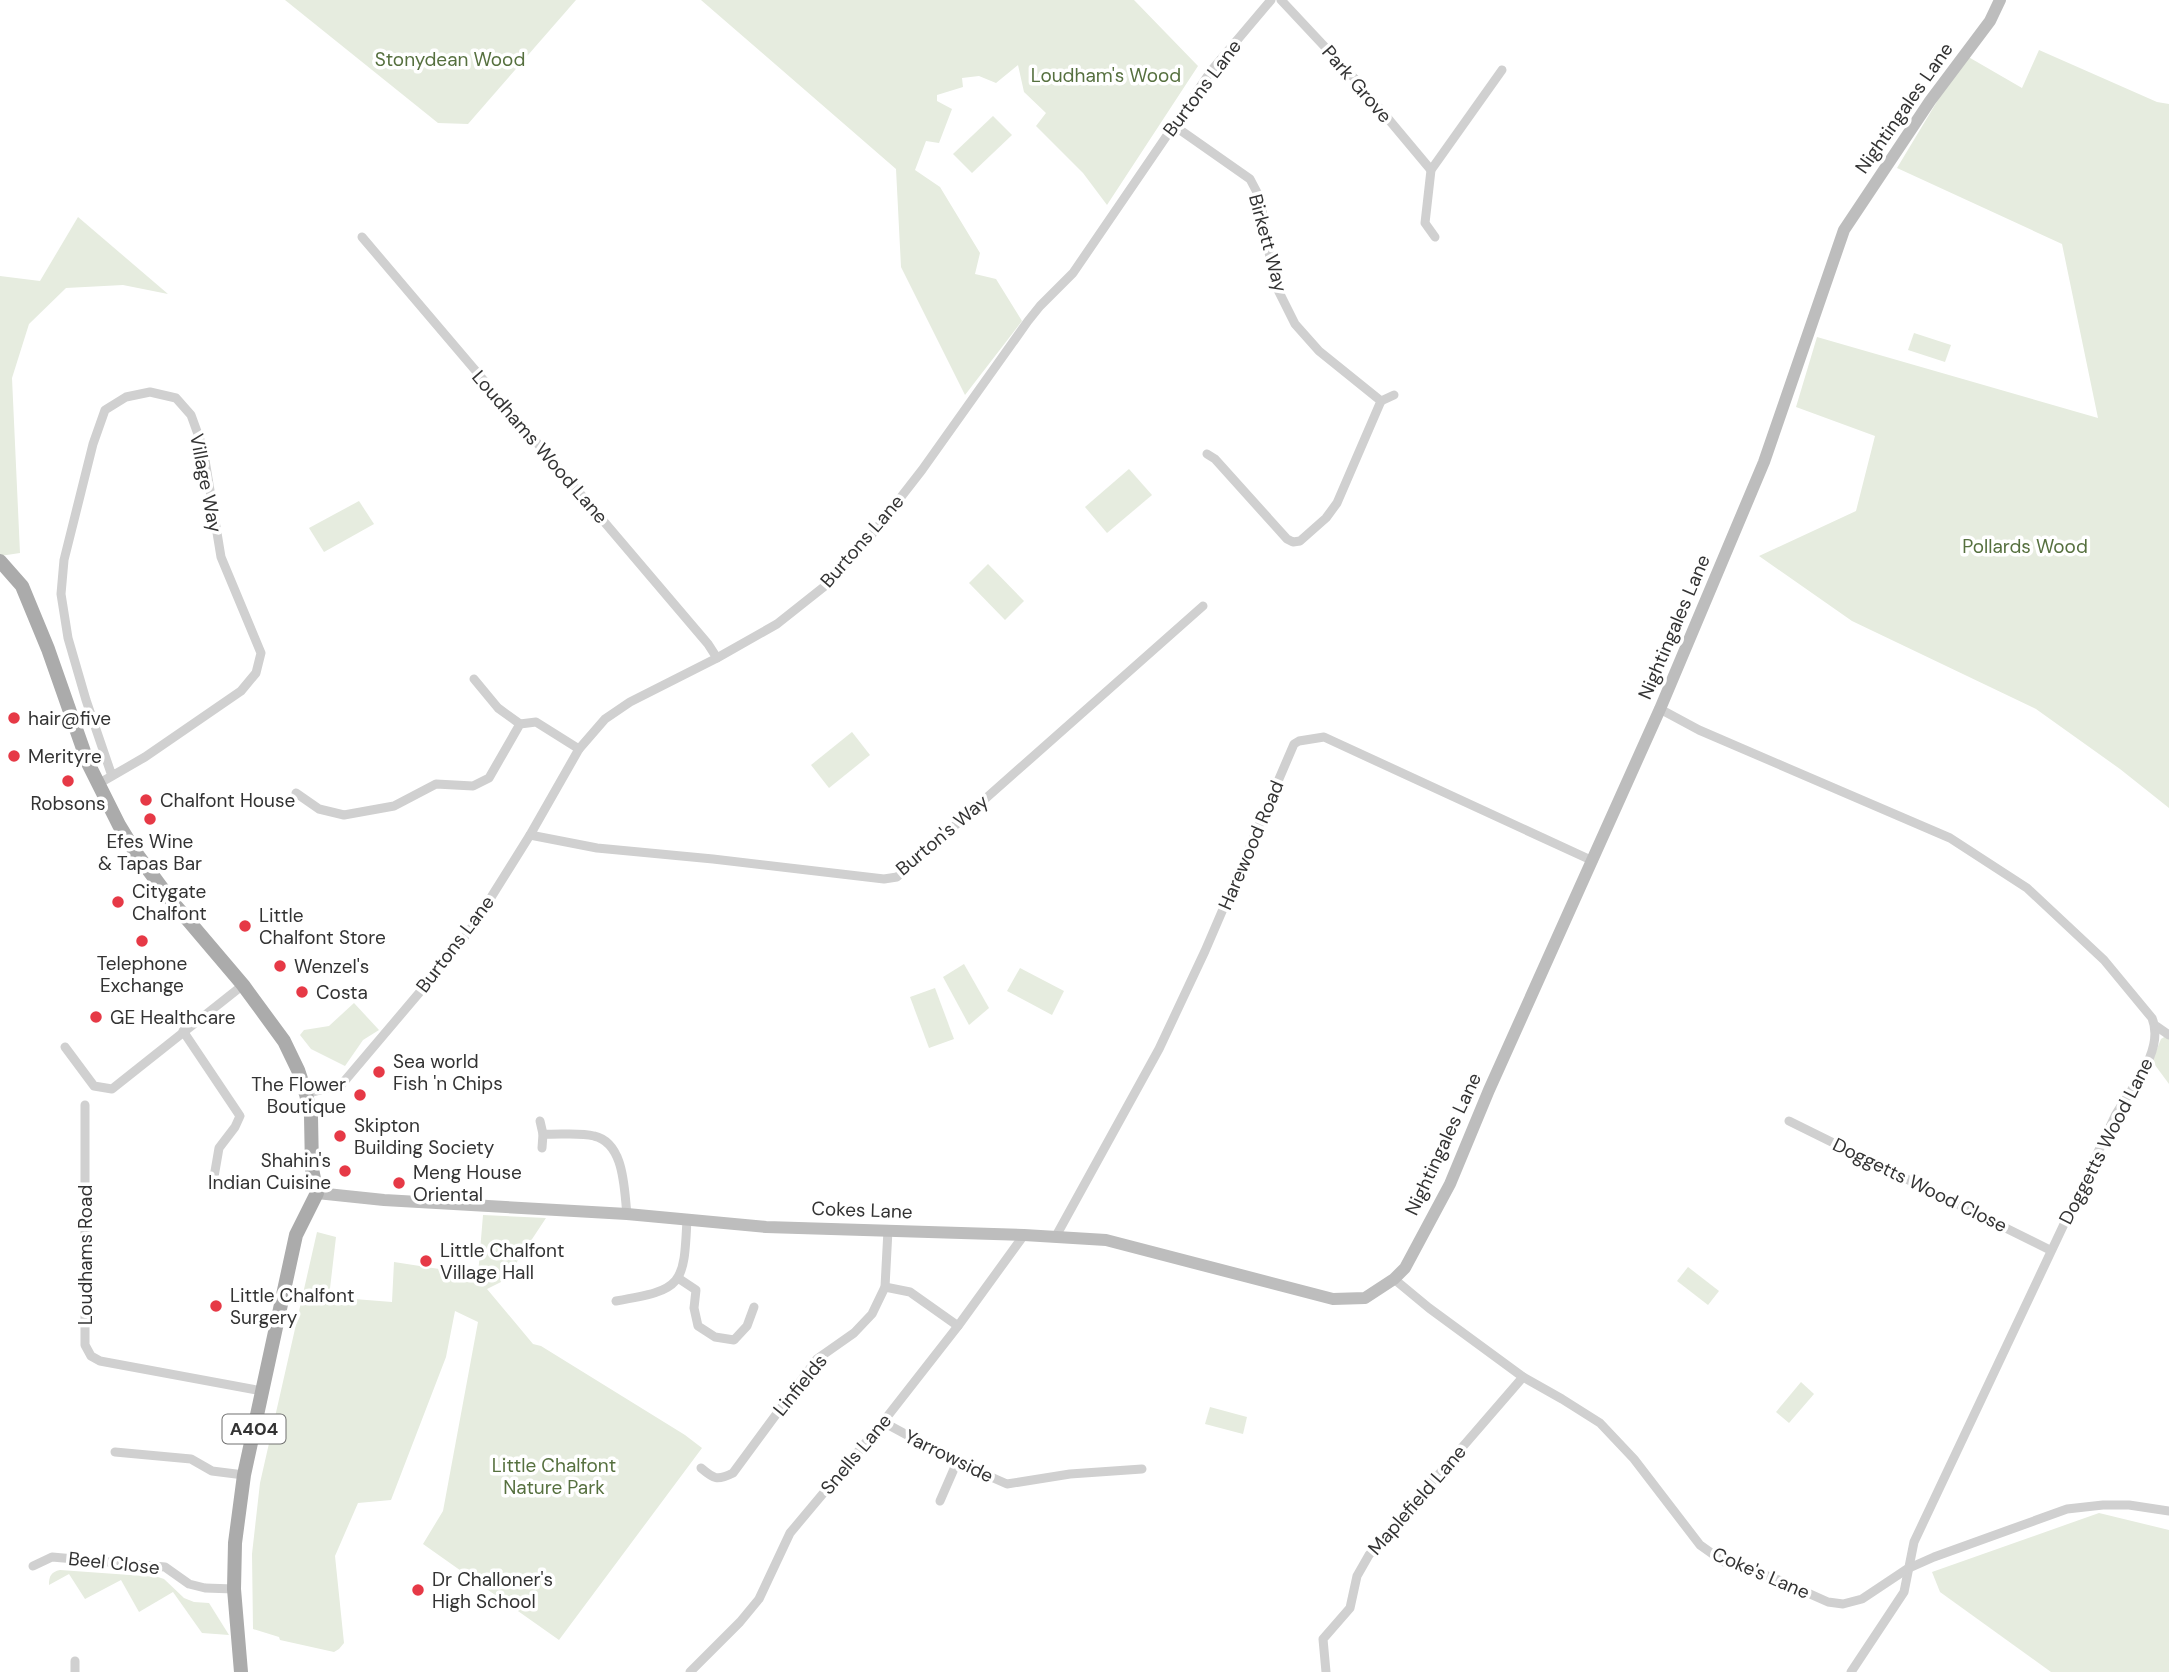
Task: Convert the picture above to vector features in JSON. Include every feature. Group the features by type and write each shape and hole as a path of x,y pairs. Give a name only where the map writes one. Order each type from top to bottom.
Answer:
{"main road":[{"name":"Nightingales Lane","path":"1394,1279 1405,1268 1450,1184 1489,1090 1660,709 1765,462 1844,230 1930,101 1985,28 2000,0"},
{"path":"0,561 22,586 97,784 118,825 186,919 243,985 284,1041 306,1094 310,1116 312,1169 317,1193"},
{"name":"Cokes Lane","path":"317,1193 384,1200 627,1214 766,1227 1056,1236 1106,1241 1333,1299 1365,1298 1394,1279"},
{"name":"A404","path":"241,1672 234,1589 235,1543 244,1475 296,1235 317,1193"}],"street":[{"name":"Burtons Lane","path":"306,1094 331,1088 345,1081 468,933 530,835 579,749 605,719 630,702 777,624 830,582 866,542 922,470 1028,321 1073,273 1212,71 1271,0"},
{"name":"Park Grove","path":"1281,0 1354,78 1431,170"},
{"path":"1435,237 1425,223 1431,170 1502,70"},
{"name":"Birkett Way","path":"1173,125 1250,179 1260,198 1274,282 1295,324 1319,351 1381,401"},
{"name":"Loudhams Wood Lane","path":"362,237 708,644 717,658"},
{"name":"Village Way","path":"97,784 112,776 145,757 241,691 256,673 261,653 221,557 203,447 191,415 176,398 150,393 126,397 105,410 93,444 63,571 61,594 68,638 112,776"},
{"path":"1207,454 1215,459 1287,539 1300,541 1326,519 1337,503 1381,401 1394,395"},
{"name":"Burton's Way","path":"530,835 597,848 884,879 897,877 1203,606"},
{"path":"474,679 498,708 520,724 536,722 579,749"},
{"path":"1660,709 1699,730 1961,845 2027,888 2104,960 2152,1018 2155,1026 2169,1035"},
{"path":"296,793 319,809 344,815 394,806 436,784 473,786 489,778 520,724"},
{"name":"Harewood Road","path":"1056,1236 1159,1049 1205,951 1294,744 1324,737 1593,861"},
{"path":"65,1047 94,1086 112,1088 135,1077 183,1031 243,985"},
{"name":"Doggetts Wood Lane","path":"1852,1672 1904,1592 1914,1542 2116,1114 2151,1056 2155,1026"},
{"path":"183,1031 240,1115 235,1127 219,1148 214,1177"},
{"name":"Loudhams Road","path":"85,1105 85,1345 91,1356 100,1361 262,1391"},
{"path":"540,1121 544,1134 542,1148"},
{"name":"Doggetts Wood Close","path":"1790,1121 2050,1250"},
{"path":"544,1134 596,1136 614,1150 622,1174 627,1214"},
{"path":"616,1301 650,1295 671,1286 678,1278 685,1259 687,1219"},
{"name":"Linfields","path":"701,1468 713,1478 722,1478 733,1473 817,1359 854,1334 872,1314 885,1287 888,1230"},
{"name":"Snells Lane","path":"690,1672 759,1599 790,1533 883,1422 1024,1235"},
{"path":"678,1278 696,1290 694,1308 698,1326 715,1337 734,1340 747,1326 754,1307"},
{"name":"Coke's Lane","path":"1394,1279 1524,1377 1600,1423 1634,1459 1699,1545 1724,1562 1774,1578 1828,1602 1843,1604 1862,1599 1908,1569 1934,1557 2067,1509 2129,1504 2169,1511"},
{"path":"885,1287 911,1292 958,1326"},
{"name":"Maplefield Lane","path":"1326,1672 1323,1639 1350,1608 1357,1576 1369,1555 1524,1377"},
{"name":"Yarrowside","path":"883,1422 957,1462 1007,1484 1070,1474 1142,1469"},
{"path":"115,1452 191,1459 212,1471 244,1475"},
{"path":"940,1501 957,1462"},
{"name":"Beel Close","path":"33,1566 52,1557 166,1567 189,1584 205,1588 234,1589"},
{"path":"75,1661 75,1672"}],"green space":[{"name":"Stonydean Wood","path":"285,0 576,0 468,124 438,123"},
{"name":"Loudham's Wood","path":"701,0 1134,0 1198,66 1107,205 1083,173 1036,126 1046,113 1024,92 1018,65 996,83 979,76 962,78 963,87 937,95 937,101 952,109 939,143 926,141 915,170 940,187 980,253 975,274 996,279 1022,321 965,395 901,267 896,169"},
{"name":"Pollards Wood","path":"2039,50 2157,102 2169,104 2169,808 2036,709 1852,621 1759,556 1856,511 1875,436 1796,407 1817,337 2098,418 2062,244 1897,168 1965,55 2022,88"},
{"path":"993,116 1012,135 972,173 953,154"},
{"path":"78,217 168,294 123,285 66,288 29,324 12,378 20,553 0,556 0,276 40,281"},
{"path":"1914,333 1951,345 1945,362 1908,350"},
{"path":"1129,469 1152,495 1107,533 1085,507"},
{"path":"359,501 374,524 324,552 309,528"},
{"path":"988,564 1024,601 1005,620 969,583"},
{"path":"852,732 870,755 829,788 811,765"},
{"path":"964,964 989,1008 969,1025 943,977"},
{"path":"1020,968 1064,991 1052,1015 1007,991"},
{"path":"935,988 954,1039 929,1048 910,997"},
{"path":"354,1003 379,1030 363,1040 345,1066 311,1049 300,1035 304,1030 329,1026"},
{"path":"2169,1034 2169,1084 2152,1061 2161,1039"},
{"name":"Little Chalfont Nature Park","path":"483,1215 546,1218 505,1280 487,1289 533,1344 541,1346 702,1448 559,1640 423,1544 443,1511 478,1322 455,1311 446,1357 391,1500 358,1503 335,1556 344,1643 334,1652 280,1640 279,1637 253,1629 252,1554 260,1483 317,1232 336,1237 329,1297 392,1302 394,1262 478,1275"},
{"path":"1688,1267 1719,1291 1708,1305 1677,1281"},
{"path":"1801,1382 1814,1394 1789,1423 1776,1412"},
{"path":"1210,1407 1247,1417 1243,1434 1205,1424"},
{"path":"2099,1513 2169,1530 2169,1672 2051,1672 1940,1592 1932,1572"},
{"path":"60,1570 164,1579 184,1598 209,1603 229,1635 202,1633 173,1592 139,1612 121,1580 85,1599 69,1574 49,1585 51,1575"}],"place":[{"name":"hair@five","path":"14,718"},
{"name":"Merityre","path":"14,756"},
{"name":"Robsons","path":"68,781"},
{"name":"Chalfont House","path":"146,800"},
{"name":"Efes Wine & Tapas Bar","path":"150,819"},
{"name":"Citygate Chalfont","path":"118,902"},
{"name":"Little Chalfont Store","path":"245,926"},
{"name":"Telephone Exchange","path":"142,941"},
{"name":"Wenzel's","path":"280,966"},
{"name":"Costa","path":"302,992"},
{"name":"GE Healthcare","path":"96,1017"},
{"name":"Sea world Fish 'n Chips","path":"379,1072"},
{"name":"The Flower Boutique","path":"360,1095"},
{"name":"Skipton Building Society","path":"340,1136"},
{"name":"Shahin's Indian Cuisine","path":"345,1171"},
{"name":"Meng House Oriental","path":"399,1183"},
{"name":"Little Chalfont Village Hall","path":"426,1261"},
{"name":"Little Chalfont Surgery","path":"216,1306"},
{"name":"Dr Challoner's High School","path":"418,1590"}]}
